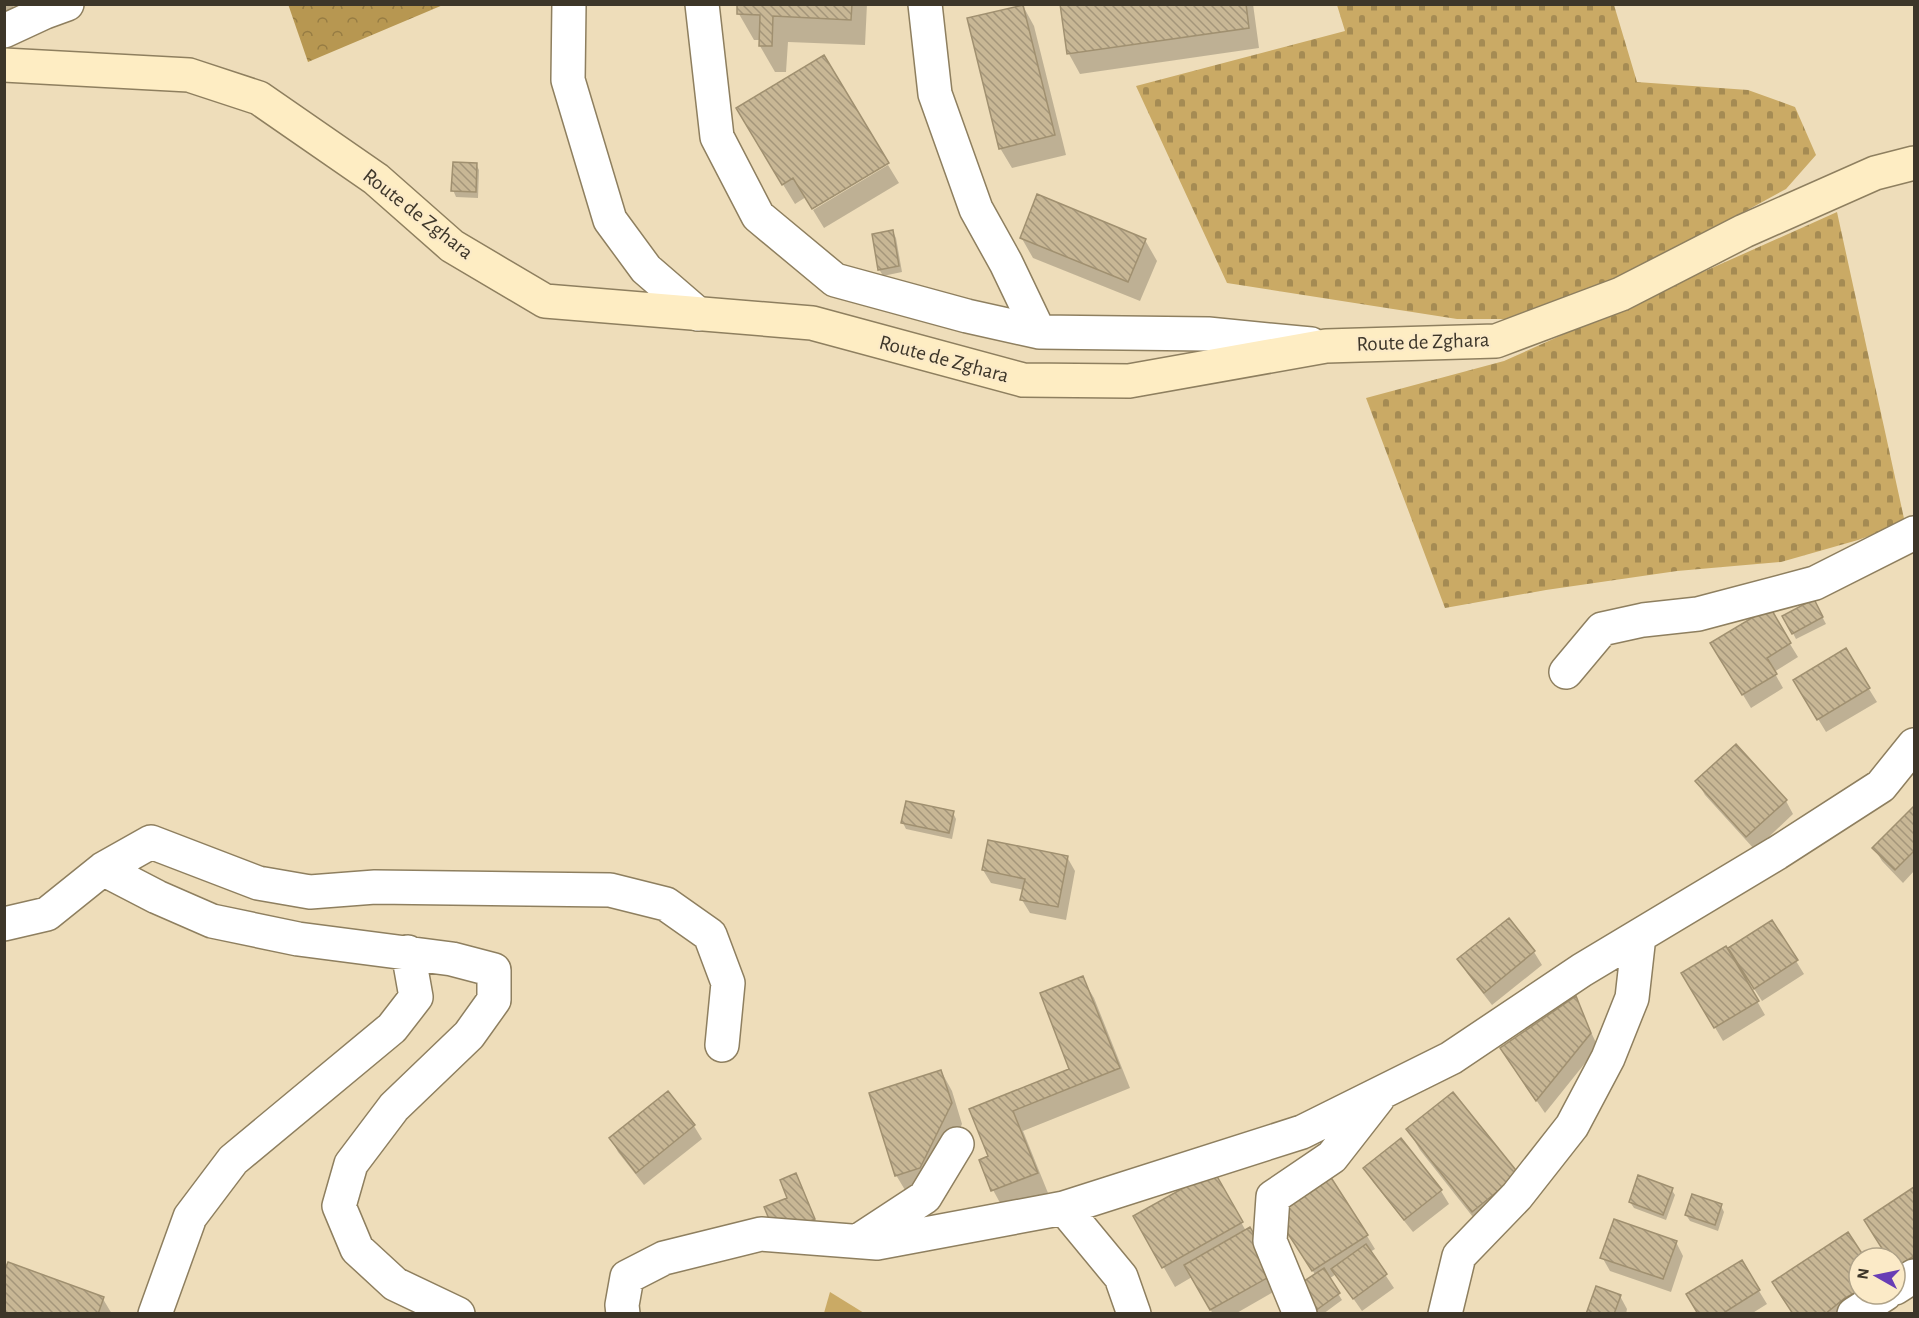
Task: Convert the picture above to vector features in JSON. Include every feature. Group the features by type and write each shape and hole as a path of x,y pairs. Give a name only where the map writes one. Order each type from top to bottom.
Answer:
{"street":[{"path":"4,30 67,4"},
{"path":"569,4 568,80 610,220 646,269 698,314"},
{"path":"702,4 717,137 758,216 835,280 967,316 1040,332 1208,334 1326,346"},
{"path":"925,4 935,94 976,209 1006,262 1040,332"},
{"name":"Route de Zghara","path":"4,65 189,75 259,98 376,179 452,246 545,301 812,323 1023,380 1129,381 1326,346 1496,341 1621,294 1744,231 1875,172 1914,163"},
{"path":"1566,672 1602,629 1642,620 1698,614 1815,584 1914,533"},
{"path":"623,1314 627,1277 664,1258 761,1234 877,1243 1064,1208 1302,1132 1451,1058 1582,970 1777,853 1881,786 1914,746"},
{"path":"4,924 47,914 103,869 151,842 258,883 310,892 375,887 610,890 666,904 710,935 728,982 722,1046"},
{"path":"103,869 157,897 212,921 298,939 452,959 494,970 494,1000 469,1035 394,1107 372,1136 351,1164 339,1206 357,1249 395,1284 458,1314"},
{"path":"1445,1314 1459,1256 1517,1196 1572,1126 1608,1058 1632,998 1639,936"},
{"path":"155,1314 190,1217 233,1160 392,1028 416,997 408,952"},
{"path":"1300,1314 1270,1240 1273,1197 1332,1157 1383,1091"},
{"path":"858,1241 925,1197 957,1144"},
{"path":"1064,1208 1121,1277 1134,1314"}],"green space":[{"path":"288,4 443,4 443,5 308,62"},
{"path":"1337,5 1614,5 1637,82 1748,90 1795,107 1816,155 1786,189 1647,265 1521,319 1457,319 1227,283 1136,86 1345,31"},
{"path":"1837,212 1905,523 1858,540 1781,562 1677,571 1546,590 1445,608 1366,398 1504,361"},
{"path":"830,1292 864,1313 824,1313"}],"building":[{"path":"737,4 852,4 851,20 773,16 772,46 759,46 760,15 737,14"},
{"path":"1060,4 1246,4 1249,28 1067,54"},
{"path":"1023,5 1055,135 999,149 967,18"},
{"path":"824,55 889,163 812,209 793,178 782,185 736,108"},
{"path":"453,162 477,163 476,192 451,191"},
{"path":"1037,194 1146,239 1128,282 1020,238"},
{"path":"893,230 899,266 878,270 872,234"},
{"path":"1814,599 1823,617 1792,634 1782,616"},
{"path":"1770,607 1791,643 1767,658 1777,674 1742,695 1710,643"},
{"path":"1846,648 1870,688 1817,720 1793,680"},
{"path":"1736,744 1787,800 1746,837 1695,781"},
{"path":"906,801 954,811 949,833 901,823"},
{"path":"1914,806 1914,851 1895,870 1872,848"},
{"path":"988,840 1068,856 1058,907 1020,900 1025,879 982,870"},
{"path":"1509,918 1535,951 1484,993 1457,959"},
{"path":"1772,920 1798,960 1754,989 1728,948"},
{"path":"1726,946 1759,1001 1714,1028 1681,973"},
{"path":"1083,976 1120,1068 1013,1111 1038,1173 991,1191 979,1160 988,1156 969,1109 1069,1069 1040,993"},
{"path":"1576,996 1591,1033 1536,1101 1500,1048"},
{"path":"941,1070 952,1103 920,1168 895,1176 869,1093"},
{"path":"668,1091 695,1125 636,1173 609,1138"},
{"path":"1453,1092 1519,1174 1472,1212 1406,1129"},
{"path":"1401,1138 1442,1190 1404,1220 1363,1168"},
{"path":"1214,1171 1243,1222 1162,1268 1133,1216"},
{"path":"796,1173 815,1219 776,1236 764,1207 787,1198 780,1180"},
{"path":"1638,1175 1673,1188 1663,1215 1629,1202"},
{"path":"1330,1176 1368,1235 1312,1271 1274,1212"},
{"path":"1914,1187 1914,1256 1907,1260 1907,1246 1880,1246 1864,1220"},
{"path":"1692,1194 1722,1204 1715,1225 1685,1215"},
{"path":"1614,1219 1677,1241 1663,1279 1600,1258"},
{"path":"1250,1227 1276,1273 1210,1310 1184,1265"},
{"path":"1848,1232 1857,1246 1847,1246 1847,1297 1825,1314 1793,1314 1772,1282"},
{"path":"1366,1244 1387,1274 1353,1299 1331,1269"},
{"path":"1742,1260 1760,1290 1722,1314 1698,1314 1686,1294"},
{"path":"8,1262 104,1297 98,1314 4,1314 4,1272"},
{"path":"1324,1268 1340,1293 1315,1311 1298,1285"},
{"path":"1596,1286 1621,1295 1614,1314 1586,1314"}]}
